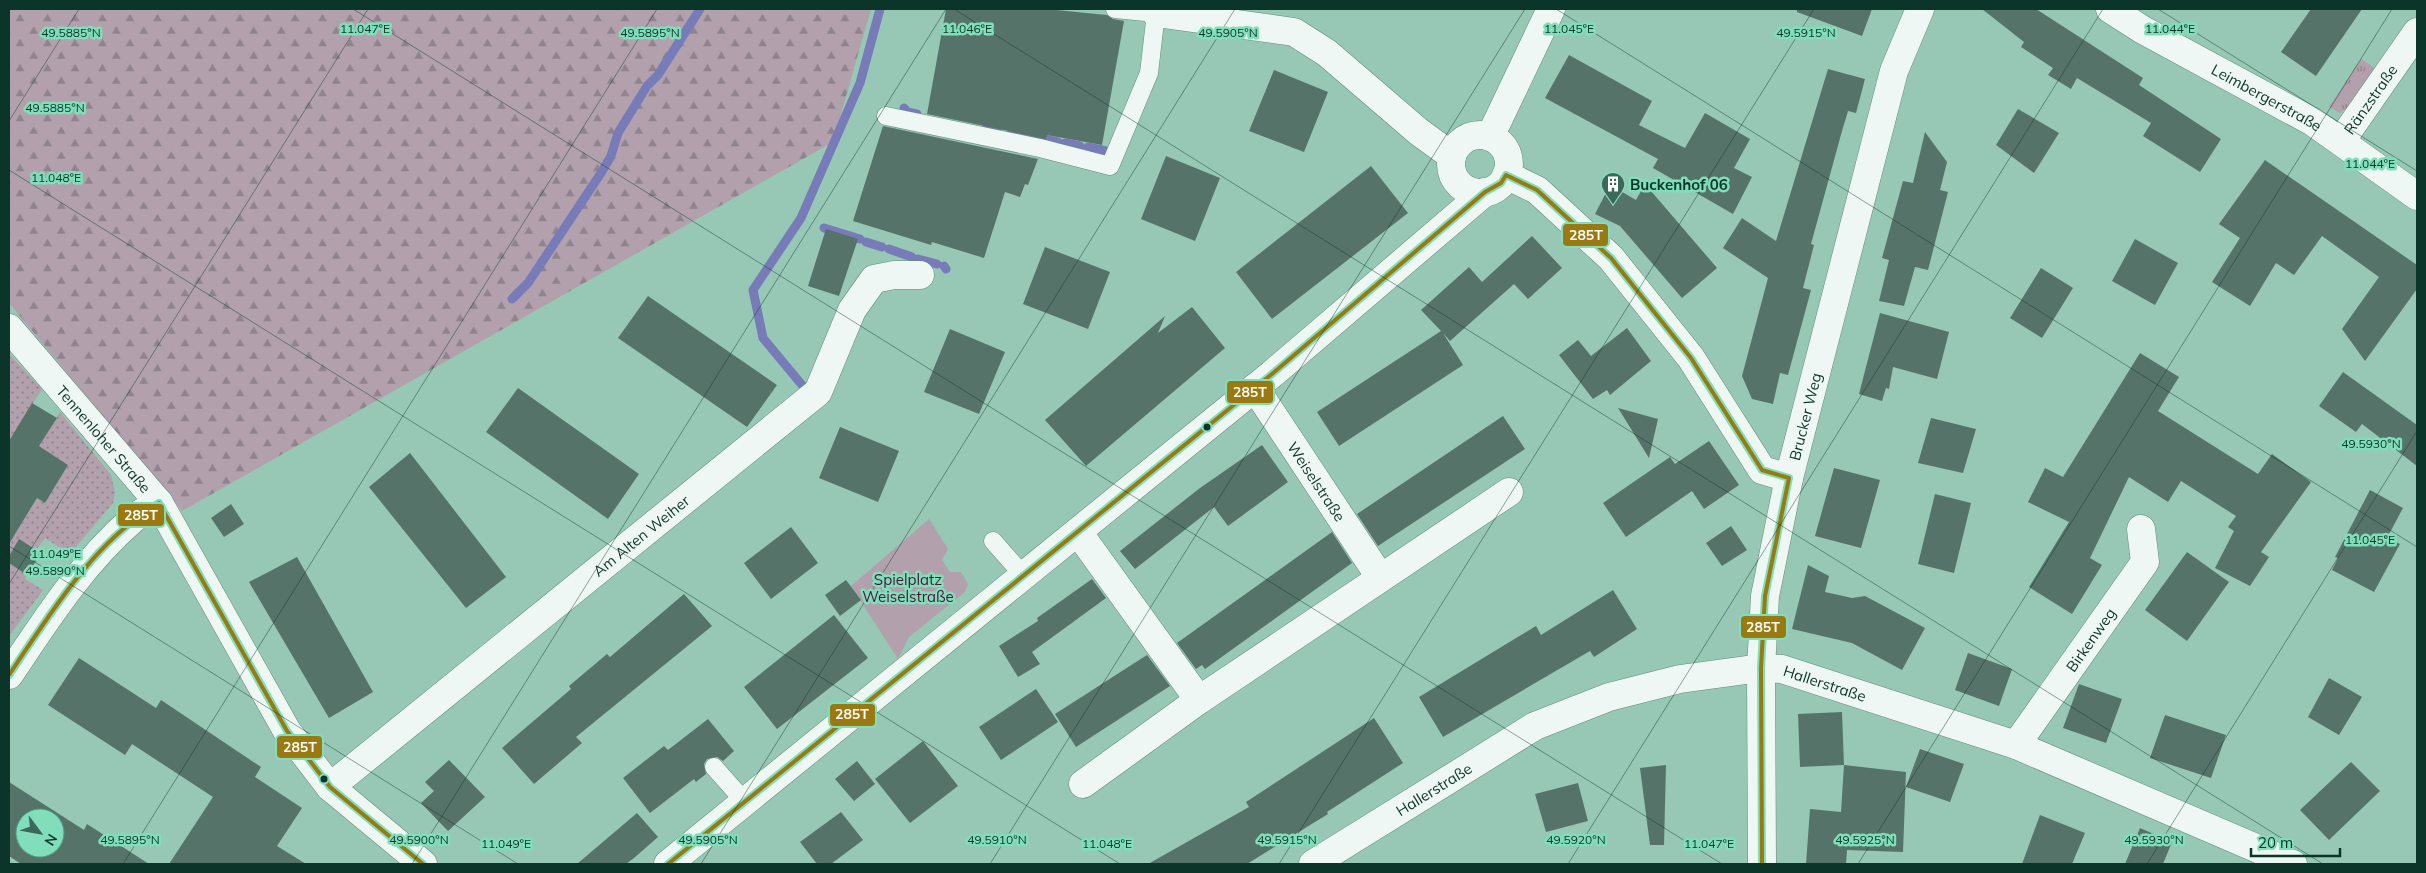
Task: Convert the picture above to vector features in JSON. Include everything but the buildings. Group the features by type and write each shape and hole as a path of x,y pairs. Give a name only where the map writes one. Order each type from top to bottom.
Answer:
{"street":[{"path":"1490,137 1551,9"},
{"name":"Brucker Weg","path":"1762,864 1761,668 1765,596 1789,478 1894,71 1920,9"},
{"name":"Leimbergerstraße","path":"2110,9 2143,30 2313,122 2417,196"},
{"path":"1156,13 1259,17 1294,32 1328,53 1419,132 1452,156"},
{"name":"Ränzstraße","path":"2342,141 2417,32"},
{"path":"668,864 1255,388 1485,192 1501,184 1506,175 1508,157 1504,148 1490,137 1471,136 1462,140 1452,156 1454,175 1466,189 1485,192"},
{"path":"1506,175 1537,190 1611,258 1691,358 1762,470 1789,478"},
{"name":"Am Alten Weiher","path":"330,787 818,392 852,310 874,279 894,275 920,275"},
{"name":"Tennenloher Straße","path":"9,328 159,504 287,731 330,787 423,864"},
{"name":"Weiselstraße","path":"1255,388 1380,577"},
{"path":"1083,784 1199,700 1509,492"},
{"path":"9,675 53,610 87,566 134,517 159,504"},
{"name":"Birkenweg","path":"2016,745 2145,562 2141,529"},
{"path":"1078,532 1199,700"},
{"name":"Hallerstraße","path":"1314,864 1535,726 1610,697 1680,679 1761,668 1782,669 2016,745 2293,864"}],"lane":[{"path":"886,116 1040,148 1110,166 1149,73 1156,13 1115,9"},
{"path":"993,541 1024,576"},
{"path":"714,767 745,802"}],"green space":[{"path":"9,9 871,9 833,142 182,511 9,303"},
{"path":"2361,59 2375,68 2348,108 2340,113 2329,107"},
{"path":"9,354 42,389 15,431 19,434 9,451"},
{"path":"60,412 111,475 115,493 113,503 70,554 45,538 36,550 19,540 9,556 9,533 14,536 37,498 45,503 68,465 39,446"},
{"name":"Spielplatz Weiselstraße","path":"929,519 948,549 942,560 950,572 961,572 968,584 965,592 909,637 898,659 851,586"},
{"path":"9,563 27,575 25,579 43,590 9,636"}],"waterway":[{"path":"512,299 528,283 601,173 611,156 618,133 647,86 658,75 700,9"},
{"path":"802,385 763,338 753,290 801,218 860,83 880,9"},
{"path":"904,108 907,112 917,114"},
{"path":"987,128 997,130"},
{"path":"1011,134 1033,137"},
{"path":"1040,138 1058,142"},
{"path":"1065,143 1080,146"},
{"path":"1088,147 1106,151"},
{"path":"824,228 860,239"},
{"path":"866,242 882,247"},
{"path":"889,249 912,257"},
{"path":"918,259 937,264"}],"transit line":[{"name":"285T","path":"668,864 1272,374 1485,192 1501,183 1506,175 1537,190 1611,258 1691,358 1762,470 1789,478 1765,596 1761,668 1762,864"},
{"name":"285T","path":"9,675 75,580 94,558 135,519 159,503 287,731 330,787 423,864"}],"place":[{"name":"Buckenhof 06","path":"1613,205"}]}
